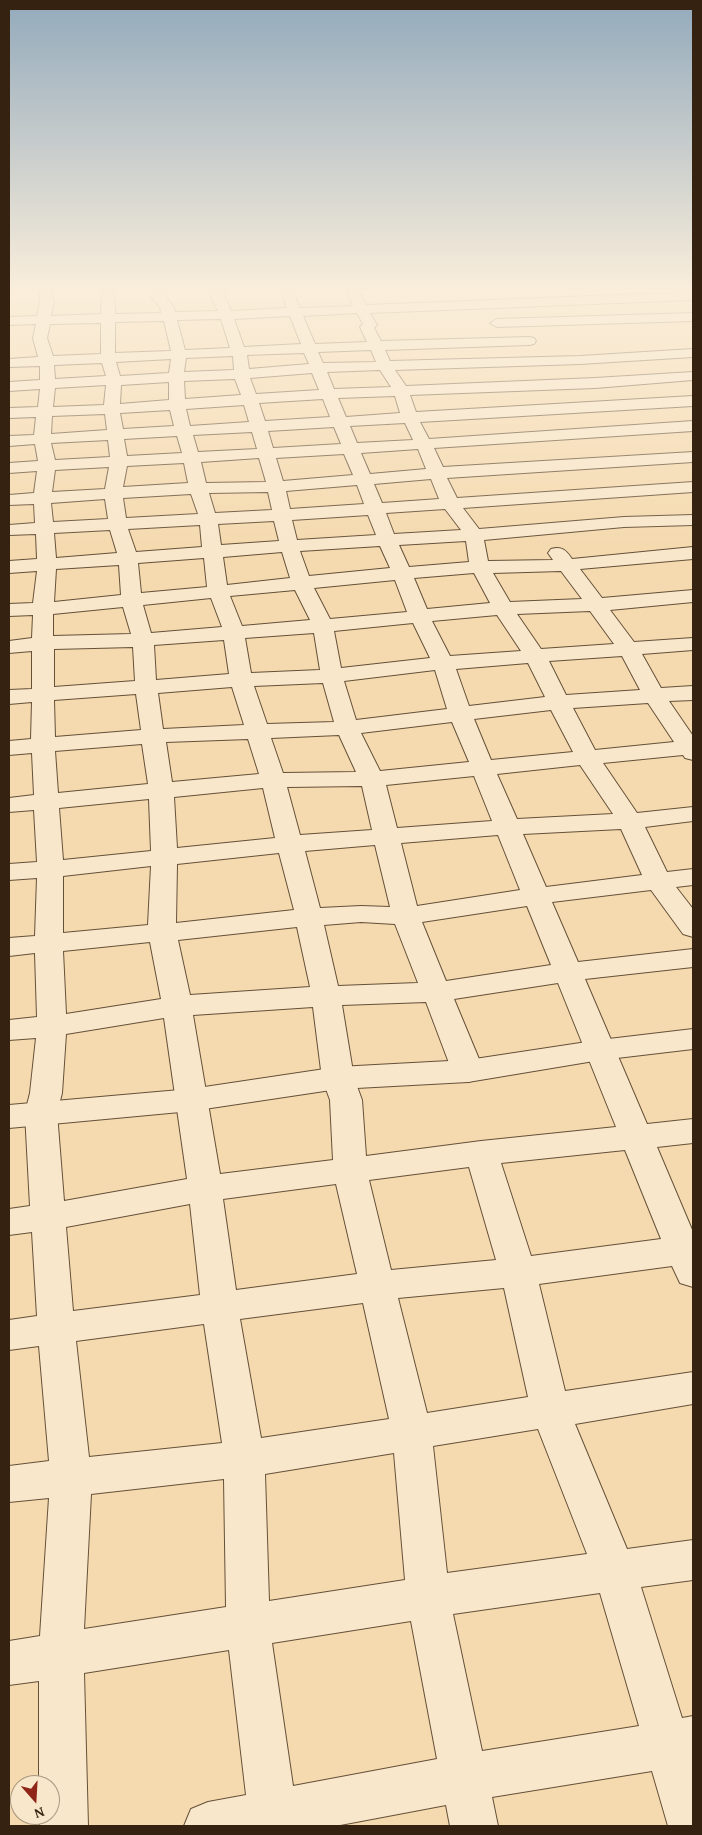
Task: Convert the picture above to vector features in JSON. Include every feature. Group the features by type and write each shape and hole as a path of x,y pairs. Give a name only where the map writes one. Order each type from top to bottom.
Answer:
{"street":[{"path":"25,1115 46,1093 52,1026 49,944 50,869 43,745 43,609 47,563 42,497 47,464 42,438 48,376"},
{"path":"9,386 48,384 57,376"},
{"path":"112,376 115,436 113,493 118,525 128,557 131,599 143,640 146,688 161,791 164,857 162,932 177,1006 220,1308 244,1459 248,1626 273,1820"},
{"path":"9,468 47,464 115,436 154,376"},
{"path":"115,436 154,376"},
{"path":"115,436 154,376"},
{"path":"177,376 198,488 208,518 211,552 218,591 234,633 241,680 273,780 309,917 326,996 338,1078 346,1100 350,1171 412,1433 428,1597 474,1826"},
{"path":"197,376 266,452"},
{"path":"202,376 259,427 339,420 687,401"},
{"path":"213,376 250,400 328,394 459,387 595,383 693,376"},
{"path":"243,376 276,487 289,546 302,584 322,626 332,676 347,728 372,779 406,916 468,1071"},
{"path":"9,1335 378,1286 690,1257 600,1050 460,713 443,663 419,615 386,540 375,508 321,376"},
{"path":"391,376 401,391 408,416 424,444 450,503 474,535 480,567 502,608 535,656 588,759 630,821 657,880 693,928"},
{"path":"9,805 273,780 372,779 692,749 654,695 629,650 566,566 522,499 459,387 450,376"},
{"path":"514,376 560,436 579,466 604,494 644,545"},
{"path":"590,376 603,405 621,431 649,458 685,487 693,504"},
{"path":"659,377 687,401 693,415"},
{"path":"9,413 45,412 115,436"},
{"path":"266,452 560,436 693,426"},
{"path":"9,441 115,436"},
{"path":"9,500 198,488 276,487 438,473 579,466 649,458 693,457"},
{"path":"9,530 282,515 685,487"},
{"path":"9,610 43,609 402,573 480,567 566,566 644,545 693,520"},
{"path":"9,567 128,557 544,530 693,553"},
{"path":"9,647 44,643 143,640 394,620 419,615 502,608 596,605 688,595"},
{"path":"9,697 241,680 332,676 443,663 693,644"},
{"path":"9,748 153,736 347,728 559,702 693,693"},
{"path":"9,872 290,844 508,827 630,821 693,814"},
{"path":"9,947 309,917 361,914 406,916 536,896 693,877"},
{"path":"9,1030 52,1026 177,1006 326,996 437,992 568,972 693,958"},
{"path":"25,1115 191,1100 338,1078 468,1071 600,1050 693,1039"},
{"path":"25,1115 49,1218 56,1329 70,1478 61,1655 64,1826"},
{"path":"9,1222 49,1218 204,1190 481,1154 693,1131"},
{"path":"481,1154 518,1272 551,1412 615,1570 681,1742 692,1826"},
{"path":"9,1484 244,1459 551,1412 693,1388"},
{"path":"9,1663 428,1597 693,1560"},
{"path":"208,1826 273,1820 464,1778 681,1742"}]}
